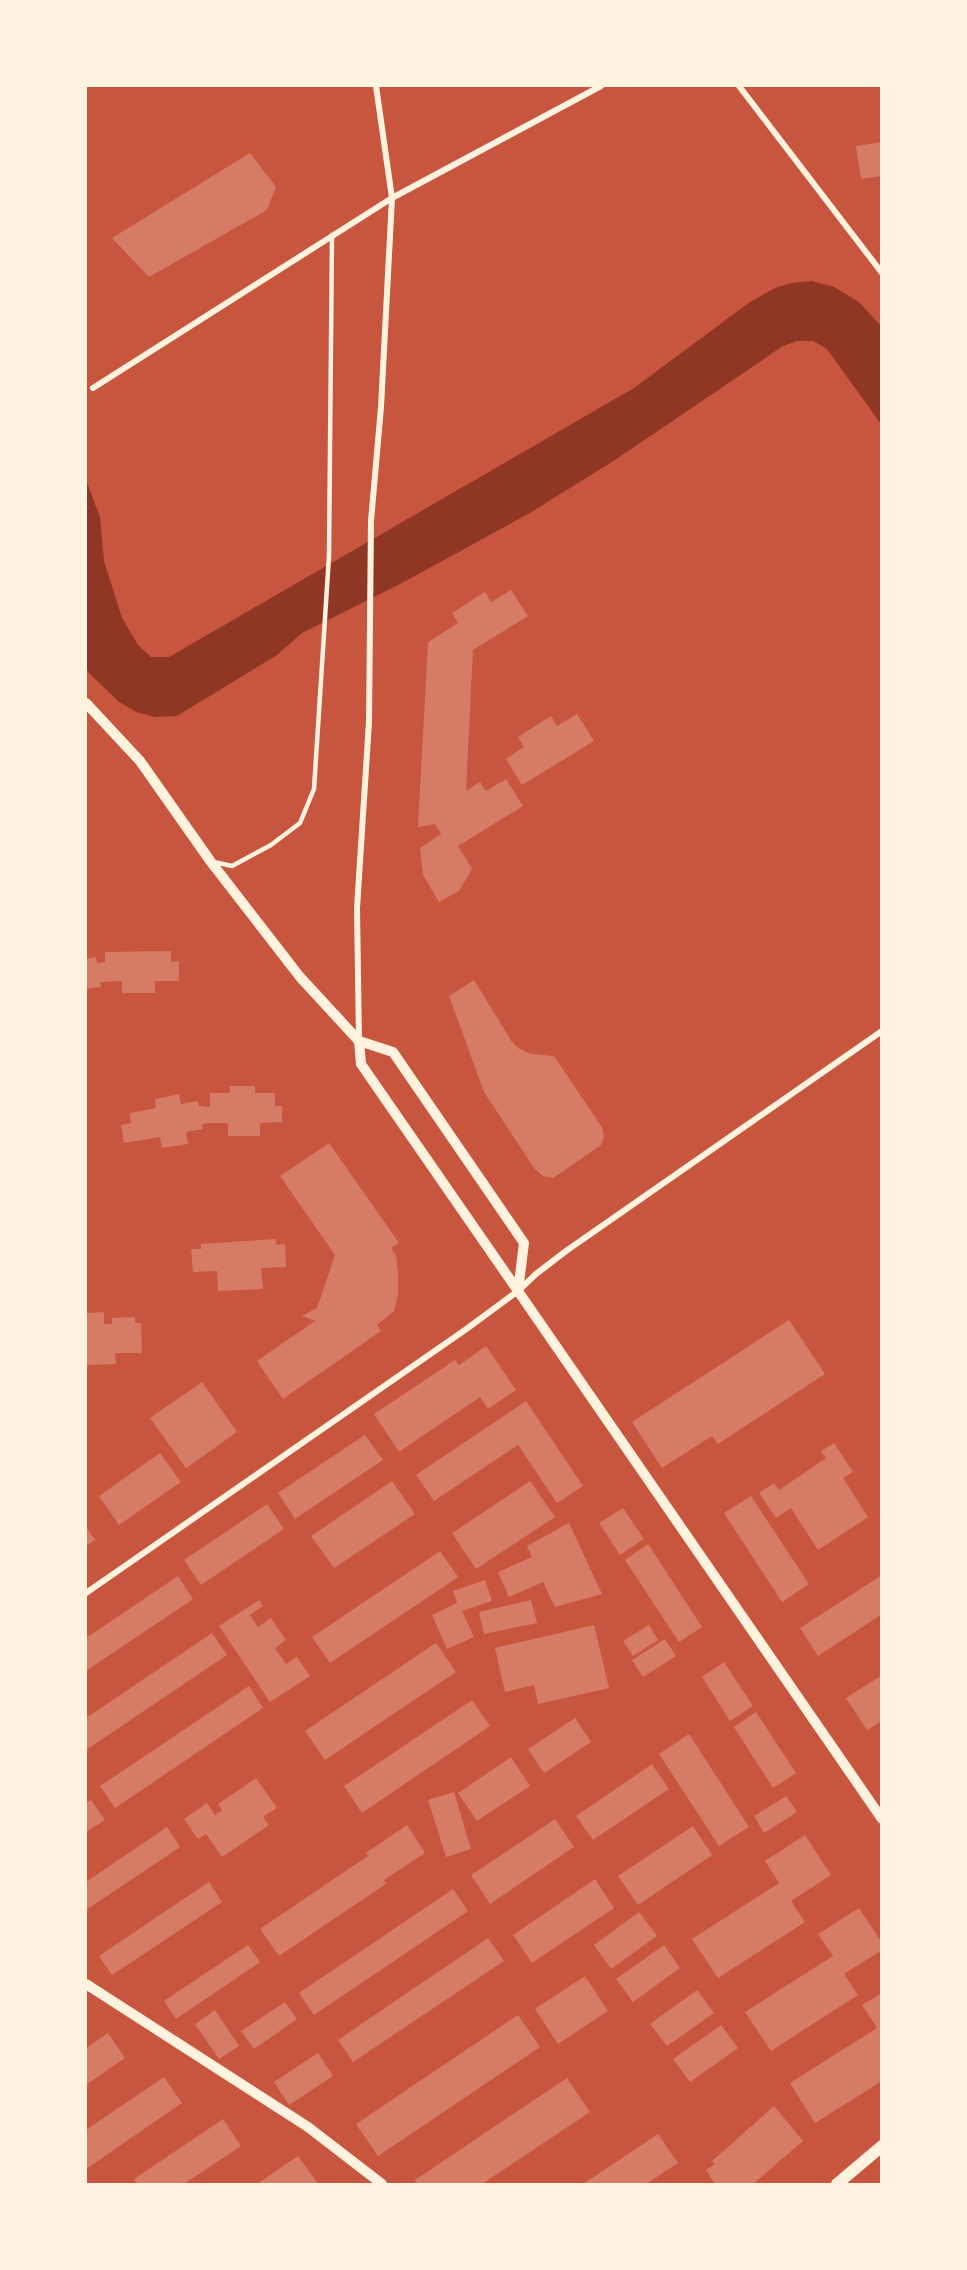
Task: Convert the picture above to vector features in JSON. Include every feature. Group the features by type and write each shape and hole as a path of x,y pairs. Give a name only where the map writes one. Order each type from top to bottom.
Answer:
{"main road":[{"path":"837,2184 882,2146"}],"street":[{"path":"376,86 392,198 381,407 371,521 369,722 357,908 361,1064 882,1819"},
{"path":"93,388 392,198 601,86"},
{"path":"739,86 882,273"},
{"path":"86,703 140,761 211,862 300,976 359,1041 393,1052 524,1243 518,1292"},
{"path":"86,1593 518,1292 536,1274 566,1251 882,1031"},
{"path":"86,1984 308,2127 382,2184"}],"lane":[{"path":"211,862 232,866 271,845 300,823 314,789 329,556 332,235"}],"shaded area":[{"path":"812,281 834,287 859,302 881,326 881,424 827,349 813,341 797,341 783,346 615,460 528,514 402,583 302,633 277,655 177,716 155,717 136,712 119,702 88,672 86,666 86,480 100,517 104,561 122,618 138,645 151,657 169,657 634,388 750,302 775,288 791,283"}],"building":[{"path":"882,142 882,176 861,179 856,146"},
{"path":"250,153 276,187 267,210 149,277 112,238"},
{"path":"511,590 528,616 473,650 466,791 480,782 486,791 506,779 523,806 458,846 472,869 459,891 439,902 423,875 420,848 441,834 435,824 418,827 428,642 458,623 452,613 485,592 491,602"},
{"path":"577,714 594,741 522,785 506,759 524,747 518,737 551,716 557,726"},
{"path":"171,951 171,962 179,961 179,981 155,981 155,993 122,993 122,981 100,982 101,987 86,989 86,959 96,957 97,963 100,963 105,962 105,952"},
{"path":"474,980 512,1042 518,1048 531,1054 554,1056 603,1129 604,1138 601,1145 553,1178 543,1176 534,1168 484,1092 449,996"},
{"path":"230,1086 255,1086 255,1093 275,1093 275,1106 282,1106 282,1122 260,1123 260,1136 228,1136 228,1123 210,1123 202,1124 203,1129 186,1132 188,1144 162,1148 160,1137 124,1143 121,1125 131,1123 130,1113 156,1108 155,1099 179,1094 181,1104 198,1101 199,1106 210,1107 210,1093 230,1093"},
{"path":"329,1143 399,1243 391,1248 396,1255 398,1295 394,1311 377,1325 381,1331 283,1399 257,1361 315,1321 302,1316 317,1308 335,1255 280,1176"},
{"path":"276,1239 276,1245 285,1244 286,1267 261,1268 263,1289 218,1291 217,1271 193,1272 191,1249 201,1249 201,1244"},
{"path":"104,1312 104,1324 112,1324 112,1318 135,1317 135,1323 141,1323 142,1353 115,1353 116,1364 86,1365 86,1313"},
{"path":"789,1320 825,1374 718,1444 712,1436 662,1468 632,1422"},
{"path":"486,1346 516,1390 488,1409 480,1397 399,1452 374,1414 455,1360 459,1365"},
{"path":"202,1382 237,1432 186,1468 150,1418"},
{"path":"526,1401 583,1486 557,1503 518,1445 434,1501 416,1475"},
{"path":"365,1435 383,1460 295,1519 278,1493"},
{"path":"834,1443 853,1472 843,1478 868,1517 818,1550 791,1508 776,1518 759,1493 774,1483 779,1490 826,1458 821,1451"},
{"path":"160,1453 181,1482 119,1525 99,1496"},
{"path":"392,1481 415,1514 334,1568 311,1536"},
{"path":"530,1481 555,1517 476,1569 452,1533"},
{"path":"751,1496 809,1584 782,1602 724,1513"},
{"path":"267,1504 284,1529 201,1585 184,1560"},
{"path":"623,1508 644,1539 620,1555 599,1523"},
{"path":"569,1523 602,1594 555,1607 543,1582 509,1597 498,1572 532,1557 527,1546"},
{"path":"86,1527 95,1540 86,1546"},
{"path":"648,1544 702,1627 679,1642 625,1560"},
{"path":"440,1551 458,1577 330,1663 312,1637"},
{"path":"882,1575 882,1614 818,1656 800,1628"},
{"path":"178,1576 193,1599 86,1671 86,1638"},
{"path":"485,1580 492,1601 462,1611 474,1637 447,1649 432,1615 457,1603 453,1591"},
{"path":"259,1600 263,1606 250,1615 258,1627 271,1618 286,1640 275,1648 286,1664 297,1657 310,1676 270,1702 219,1626"},
{"path":"531,1600 537,1623 484,1634 479,1612"},
{"path":"594,1625 609,1688 538,1704 534,1685 505,1692 495,1648"},
{"path":"649,1625 658,1640 633,1656 623,1641"},
{"path":"212,1633 227,1655 86,1750 86,1718"},
{"path":"665,1639 676,1656 643,1677 632,1660"},
{"path":"436,1643 456,1672 325,1760 305,1731"},
{"path":"724,1662 753,1706 730,1721 702,1677"},
{"path":"882,1675 882,1721 867,1730 846,1698"},
{"path":"249,1686 263,1708 115,1808 100,1786"},
{"path":"472,1700 490,1726 362,1813 344,1786"},
{"path":"756,1712 796,1773 773,1788 734,1727"},
{"path":"575,1718 591,1742 544,1773 528,1749"},
{"path":"689,1734 749,1827 719,1846 659,1754"},
{"path":"511,1757 530,1786 477,1821 458,1793"},
{"path":"652,1764 669,1789 593,1840 576,1816"},
{"path":"256,1778 277,1808 263,1817 269,1825 222,1857 206,1834 198,1839 184,1819 207,1803 215,1815 222,1810 218,1804"},
{"path":"454,1792 471,1849 446,1857 428,1800"},
{"path":"786,1796 797,1812 764,1833 754,1816"},
{"path":"91,1800 105,1820 86,1832 86,1803"},
{"path":"555,1819 574,1847 490,1904 471,1875"},
{"path":"407,1825 425,1853 384,1880 386,1884 279,1956 260,1929 368,1856 366,1853"},
{"path":"693,1826 712,1855 638,1905 618,1876"},
{"path":"167,1827 180,1847 86,1910 86,1882"},
{"path":"805,1835 831,1875 791,1901 805,1922 718,1978 692,1939 779,1883 765,1861"},
{"path":"595,1879 614,1908 532,1963 513,1935"},
{"path":"209,1882 222,1902 112,1975 99,1956"},
{"path":"453,1889 468,1911 314,2015 299,1993"},
{"path":"859,1908 882,1943 882,1950 844,1974 858,1995 771,2051 745,2012 833,1956 818,1934"},
{"path":"639,1912 657,1936 611,1969 594,1945"},
{"path":"488,1938 504,1961 353,2062 338,2040"},
{"path":"248,1945 260,1962 176,2019 164,2001"},
{"path":"664,1945 680,1968 633,2002 616,1979"},
{"path":"585,1976 608,2011 558,2044 535,2009"},
{"path":"697,1990 714,2013 667,2046 650,2024"},
{"path":"882,1993 882,2081 815,2123 790,2083 877,2028 862,2005"},
{"path":"285,2002 297,2019 254,2049 241,2031"},
{"path":"215,2010 239,2046 219,2059 195,2024"},
{"path":"518,2015 540,2047 378,2156 356,2124"},
{"path":"721,2025 738,2048 690,2082 673,2059"},
{"path":"108,2033 125,2058 86,2085 86,2048"},
{"path":"318,2053 333,2076 289,2105 274,2082"},
{"path":"164,2077 182,2103 86,2169 86,2130"},
{"path":"567,2078 590,2112 482,2184 417,2184 415,2180"},
{"path":"774,2106 803,2141 753,2184 715,2184 706,2170 715,2164 712,2161"},
{"path":"223,2119 241,2146 184,2184 137,2184 134,2179"},
{"path":"658,2134 678,2163 646,2184 583,2184"},
{"path":"298,2156 318,2184 257,2184"}]}
